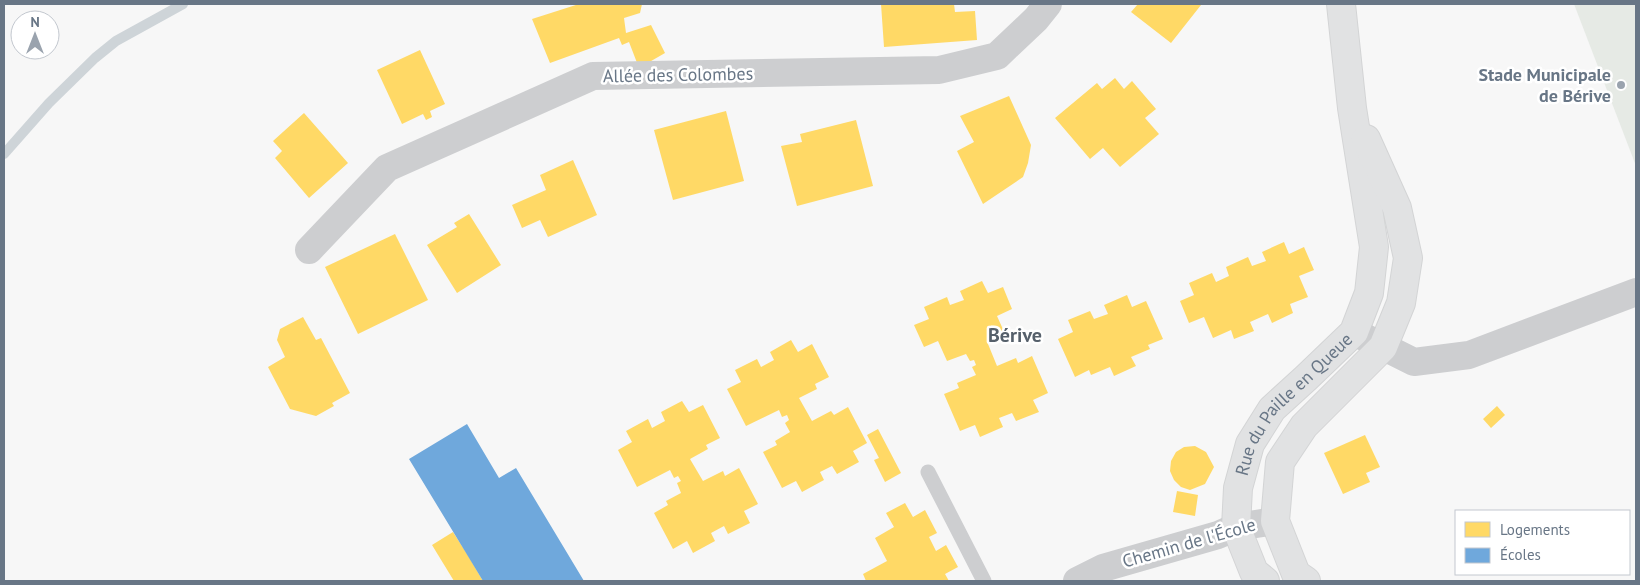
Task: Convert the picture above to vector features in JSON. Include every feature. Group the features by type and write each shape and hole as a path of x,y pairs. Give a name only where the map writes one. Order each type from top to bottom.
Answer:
{"main road":[{"name":"Rue du Paille en Queue","path":"1265,581 1254,572 1236,527 1238,488 1250,444 1272,409 1354,332 1369,293 1374,247 1352,108 1341,4"},
{"name":"Rue du Paille en Queue","path":"1306,581 1296,574 1274,520 1280,462 1304,426 1383,347 1401,303 1408,258 1397,208 1352,108"}],"street":[{"name":"Allée des Colombes","path":"309,250 387,168 593,76 939,70 997,56 1036,19 1048,4"},
{"path":"1354,332 1414,362 1469,355 1636,292"},
{"name":"Chemin de l'École","path":"1077,581 1103,568 1210,538 1236,527 1274,520"}],"lane":[{"path":"928,472 984,581"}],"shaded area":[{"name":"Stade Municipale de Bérive","path":"1574,4 1636,4 1636,166"}],"building: Logements":[{"path":"579,4 642,4 640,13 624,18 626,33 651,25 665,53 639,68 629,42 622,45 619,38 550,63 532,19"},
{"path":"881,4 954,4 955,12 975,11 977,40 884,47"},
{"path":"1138,4 1201,5 1171,43 1131,12"},
{"path":"420,50 445,104 430,111 432,117 426,120 423,114 402,124 377,70"},
{"path":"1115,78 1124,89 1132,81 1156,109 1145,118 1159,134 1120,167 1103,148 1090,159 1055,118 1097,83 1102,89"},
{"path":"1009,96 1031,145 1028,163 1023,177 983,204 957,151 974,142 960,116"},
{"path":"726,111 744,181 673,200 654,130"},
{"path":"304,113 348,163 309,198 275,158 282,151 273,141"},
{"path":"856,120 873,186 797,206 781,146 802,142 800,134"},
{"path":"573,160 597,215 548,237 540,220 522,228 512,205 546,190 540,175"},
{"path":"469,214 501,265 457,293 427,245 457,227 454,223"},
{"path":"395,234 428,300 358,334 325,267"},
{"path":"1284,242 1289,254 1304,247 1314,270 1299,276 1308,297 1290,304 1293,313 1272,323 1268,314 1250,322 1254,331 1234,339 1231,330 1213,338 1204,317 1189,323 1180,301 1194,295 1189,283 1212,273 1216,282 1229,276 1226,267 1248,257 1252,266 1266,261 1262,252"},
{"path":"982,281 988,293 1003,287 1012,309 997,316 1006,336 988,344 997,366 1016,358 1018,363 1032,356 1048,393 1033,400 1039,412 1016,421 1012,413 999,418 1003,427 980,437 975,425 960,431 944,394 959,388 957,383 976,375 972,367 976,365 974,360 970,361 966,354 947,361 938,341 924,347 914,325 929,319 924,307 947,297 950,305 964,300 960,291"},
{"path":"1127,295 1132,307 1146,301 1163,339 1148,345 1150,349 1131,357 1136,366 1114,376 1110,367 1091,375 1089,370 1075,377 1058,339 1073,332 1068,320 1090,311 1094,319 1108,314 1104,305"},
{"path":"303,317 316,340 321,338 350,393 332,403 334,406 316,416 290,409 268,367 285,357 277,340 280,329"},
{"path":"791,340 798,352 812,344 829,377 815,384 817,389 799,398 812,421 831,411 834,415 848,407 867,443 853,451 859,462 837,474 832,466 820,472 824,480 802,492 796,481 782,488 763,452 777,445 775,441 790,432 785,423 789,420 787,415 782,417 779,410 746,426 727,389 741,382 735,370 757,359 761,367 774,360 770,352"},
{"path":"682,401 689,412 703,405 720,438 706,445 708,449 690,459 703,481 723,471 725,476 739,468 758,504 744,511 750,523 728,534 724,526 711,533 715,541 693,553 687,541 673,549 654,513 668,505 666,501 681,493 677,483 681,481 678,476 674,478 670,470 637,487 618,450 632,442 626,431 648,419 652,428 665,421 661,412"},
{"path":"1497,406 1505,415 1491,428 1483,419"},
{"path":"878,429 901,473 885,482 874,460 879,458 867,435"},
{"path":"1365,435 1380,467 1366,473 1370,482 1343,494 1324,453"},
{"path":"1195,446 1206,452 1214,467 1205,484 1190,490 1181,487 1174,480 1170,471 1171,461 1176,452 1184,447"},
{"path":"1177,491 1198,495 1195,516 1173,512"},
{"path":"905,503 913,517 925,510 937,533 929,537 936,551 946,545 958,567 945,574 949,581 866,581 863,574 887,561 875,538 894,527 886,513"},
{"path":"453,532 483,581 454,581 432,545"}],"building: Écoles":[{"path":"467,424 499,478 516,468 584,581 483,581 409,459"}],"waterway":[{"path":"4,154 49,103 95,58 116,41 183,4"}],"place":[{"name":"Stade Municipale de Bérive","path":"1621,85"}],"district":[{"name":"Bérive","path":"1015,335"}]}
